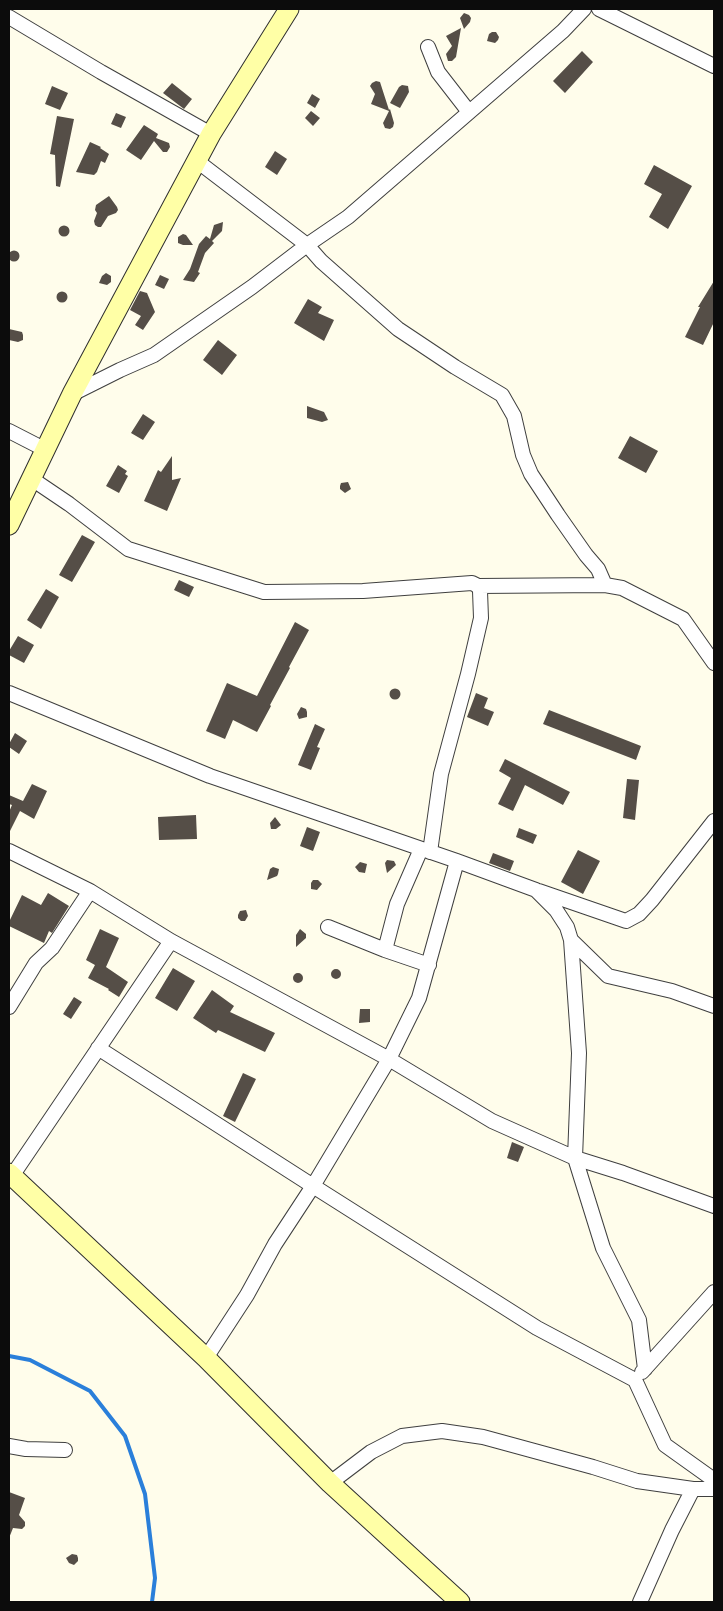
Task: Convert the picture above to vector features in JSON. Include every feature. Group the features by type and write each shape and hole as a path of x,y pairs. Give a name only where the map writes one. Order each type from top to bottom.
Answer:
{"main road":[{"path":"9,525 72,394 211,134 289,9"},
{"path":"10,1174 206,1358 330,1483 460,1602"}],"street":[{"path":"72,394 154,355 348,217 564,31 584,9"},
{"path":"599,9 714,66"},
{"path":"9,17 211,134"},
{"path":"428,47 438,72 469,112"},
{"path":"197,160 307,245 321,261 398,329 502,395 514,416 523,455 531,474 586,555 598,569 605,585"},
{"path":"9,431 46,450"},
{"path":"32,479 69,504 128,549 264,592 363,590 472,583 478,586 605,585 622,588 683,619 714,663"},
{"path":"385,950 396,904 426,851 436,816 440,774 468,674 481,618 480,591 478,586"},
{"path":"9,694 210,776 458,861 626,922 639,914 652,900 714,821"},
{"path":"9,851 90,891 171,940 389,1059 492,1121 575,1158 714,1206"},
{"path":"206,1358 247,1295 275,1244 313,1186 389,1059 419,998 458,861"},
{"path":"536,890 556,910 567,926 571,940 578,1053 575,1158 603,1248 639,1320 645,1369"},
{"path":"9,1007 36,963 52,948 90,891"},
{"path":"328,926 385,950 429,965"},
{"path":"10,1174 171,940"},
{"path":"571,940 608,976 672,991 714,1006"},
{"path":"98,1048 537,1328 635,1380 665,1445 714,1480"},
{"path":"635,1380 714,1292"},
{"path":"330,1483 372,1452 402,1436 442,1431 483,1436 637,1481 693,1489 714,1489"},
{"path":"9,1446 26,1449 65,1450"},
{"path":"640,1602 672,1530 693,1489"}],"building":[{"path":"464,13 471,18 464,29 460,18"},
{"path":"461,28 456,57 452,61 448,61 446,54 452,46 446,36"},
{"path":"496,32 499,37 495,43 487,41 489,34"},
{"path":"582,51 593,62 565,93 553,81"},
{"path":"376,81 380,82 390,109 394,123 390,129 385,128 383,123 389,111 371,104 375,94 370,86"},
{"path":"172,83 192,99 184,109 163,93"},
{"path":"402,85 408,86 409,92 400,108 390,103"},
{"path":"52,86 68,93 60,110 45,104"},
{"path":"312,94 320,99 315,108 307,103"},
{"path":"311,111 320,118 313,126 305,118"},
{"path":"116,113 126,117 121,128 111,124"},
{"path":"57,116 74,119 60,187 56,186 55,155 50,154"},
{"path":"144,125 158,134 156,138 169,143 170,147 167,152 163,152 154,141 141,160 126,150"},
{"path":"90,142 101,147 109,154 105,163 101,161 94,175 76,172"},
{"path":"275,151 287,159 277,175 265,167"},
{"path":"654,165 692,186 668,229 649,217 662,194 644,184"},
{"path":"109,196 118,210 116,213 108,216 101,227 98,227 94,221 97,213 95,210 96,205"},
{"path":"223,222 222,231 212,241 214,243 205,253 198,272 200,273 194,282 183,280 190,269 199,244 206,236 210,239 214,225"},
{"path":"64,225 70,231 64,237 58,231"},
{"path":"183,234 186,235 193,245 178,243 178,237"},
{"path":"14,250 20,256 14,262 8,256"},
{"path":"106,273 111,276 111,282 107,285 99,283 102,276"},
{"path":"160,275 169,279 164,289 155,285"},
{"path":"714,281 714,322 703,345 685,337 700,307 698,307"},
{"path":"62,291 68,297 62,303 56,297"},
{"path":"140,291 147,293 155,312 143,330 135,325 141,316 130,310"},
{"path":"308,299 322,307 318,313 334,320 324,341 294,323"},
{"path":"9,329 22,332 23,340 18,342 9,340"},
{"path":"218,340 237,355 222,375 203,360"},
{"path":"307,406 324,412 328,420 322,422 307,418"},
{"path":"143,414 155,422 143,440 131,433"},
{"path":"630,436 658,451 646,473 618,458"},
{"path":"172,456 172,480 181,478 167,511 144,501 158,470 161,472"},
{"path":"118,465 127,471 125,474 128,476 119,493 106,486"},
{"path":"348,482 351,489 345,493 340,489 340,486 341,483"},
{"path":"82,535 95,542 72,582 59,575"},
{"path":"179,580 194,587 189,597 174,590"},
{"path":"46,589 59,597 41,629 27,620"},
{"path":"295,622 309,630 257,732 233,720 225,739 206,731 227,683 257,696"},
{"path":"18,636 34,645 24,663 9,655 9,651"},
{"path":"393,689 397,689 400,694 399,698 393,699 390,696 390,692"},
{"path":"476,693 488,698 484,708 494,712 488,726 467,717"},
{"path":"301,707 306,709 307,717 299,719 297,714"},
{"path":"549,710 641,746 636,760 543,724"},
{"path":"315,724 325,729 317,747 320,748 311,770 298,765"},
{"path":"15,733 27,741 19,754 9,747"},
{"path":"505,759 570,792 563,805 525,785 513,811 498,804 511,778 499,771"},
{"path":"627,779 639,780 635,820 623,818"},
{"path":"32,784 47,791 34,819 20,811 9,833 9,812 12,805 9,804 9,795 23,801"},
{"path":"196,815 197,839 159,840 158,817"},
{"path":"275,817 281,825 276,829 271,829 270,823"},
{"path":"307,827 320,832 313,851 300,846"},
{"path":"519,828 537,835 533,844 516,837"},
{"path":"578,850 600,861 583,894 561,882"},
{"path":"493,853 514,861 510,871 489,863"},
{"path":"387,860 394,861 396,865 387,873 385,863"},
{"path":"360,862 367,864 365,873 359,872 355,867"},
{"path":"273,867 279,869 278,874 267,880 270,869"},
{"path":"313,880 318,880 322,884 317,890 311,889"},
{"path":"48,893 69,906 52,933 49,931 44,943 9,926 9,922 22,895 41,905"},
{"path":"246,910 248,916 245,921 241,921 238,915 240,911"},
{"path":"100,929 119,938 106,967 128,982 119,997 109,989 88,978 95,965 86,960"},
{"path":"300,929 306,934 306,938 296,947 296,935"},
{"path":"173,968 195,981 177,1011 155,998"},
{"path":"334,969 338,969 341,974 340,978 334,979 331,976 331,972"},
{"path":"296,973 300,973 303,978 302,982 296,983 293,980 293,976"},
{"path":"212,990 234,1006 230,1012 275,1033 265,1052 218,1030 216,1033 193,1018"},
{"path":"74,997 82,1002 71,1019 63,1014"},
{"path":"360,1009 370,1009 370,1022 359,1023"},
{"path":"243,1073 256,1079 235,1122 223,1116"},
{"path":"512,1142 524,1147 518,1162 507,1158"},
{"path":"9,1492 25,1498 19,1515 25,1522 25,1526 22,1529 13,1528 9,1538"},
{"path":"72,1554 77,1555 78,1558 74,1565 69,1563 66,1558"}],"waterway":[{"path":"9,1356 30,1360 90,1391 125,1436 145,1494 155,1578 152,1602"}]}
